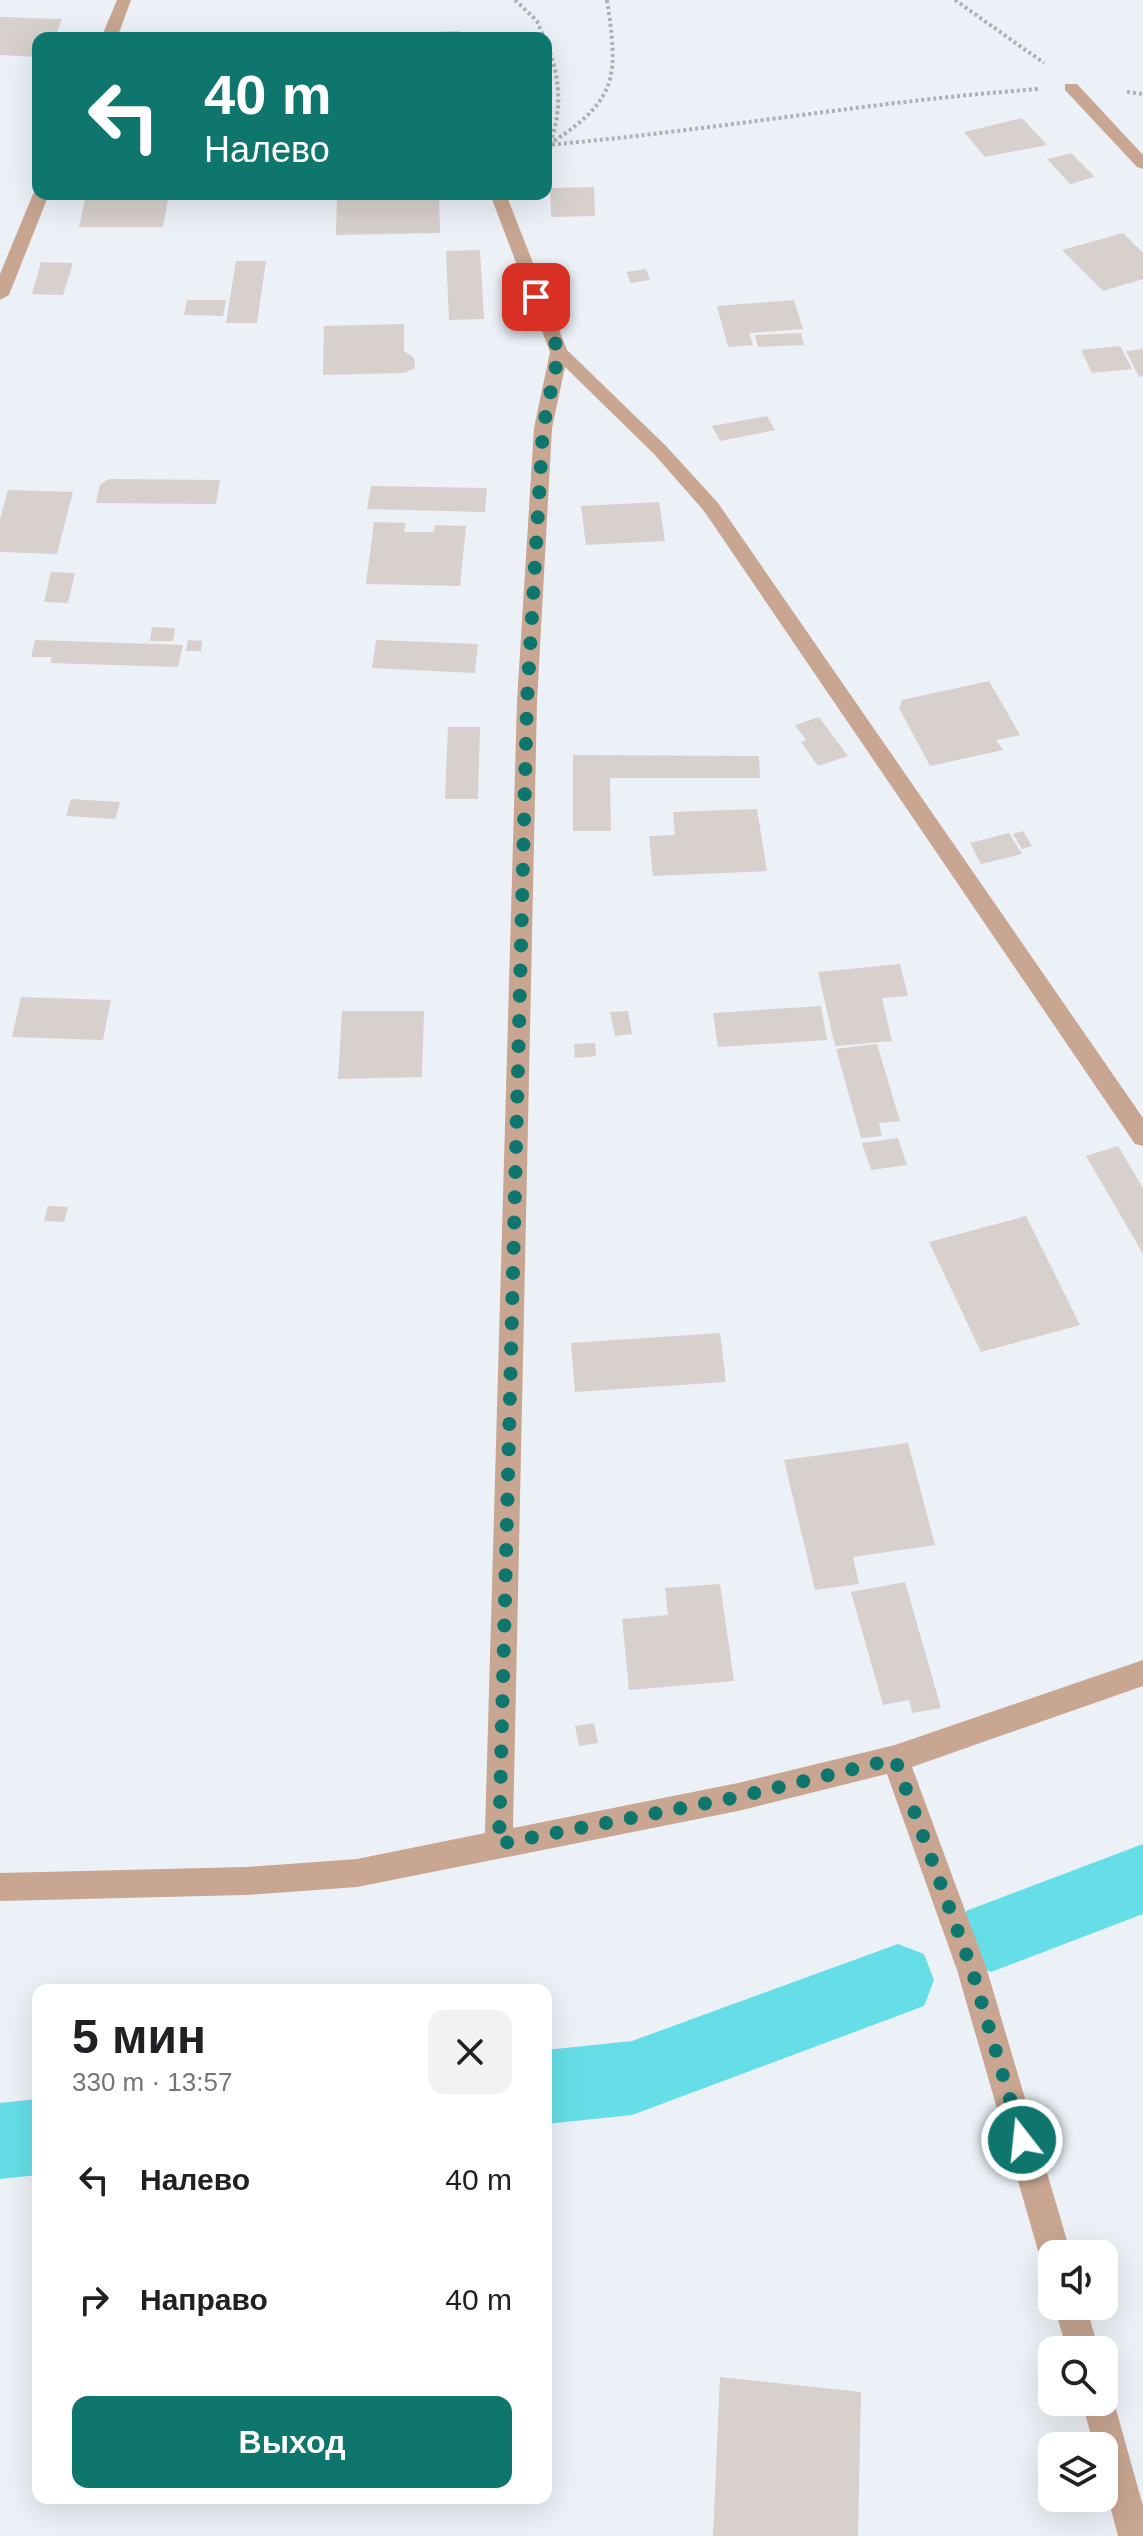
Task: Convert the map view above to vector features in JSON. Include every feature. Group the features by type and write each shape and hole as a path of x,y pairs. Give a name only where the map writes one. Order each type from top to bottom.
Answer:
{"street":[{"path":"111,32 124,0"},
{"path":"1071,87 1143,164"},
{"path":"0,295 39,200"},
{"path":"500,200 559,352 660,450 711,507 1143,1137"},
{"path":"499,1844 527,701 543,428 559,352"},
{"path":"0,1887 246,1881 357,1873 738,1797 895,1759 1143,1673"},
{"path":"895,1759 972,1970 1051,2240"},
{"path":"1102,2416 1135,2536"}],"path":[{"path":"515,0 537,21 542,32"},
{"path":"552,142 578,127 602,106 614,85 615,47 607,0"},
{"path":"955,0 1063,77 1071,87"},
{"path":"552,63 562,96 559,120 552,135"},
{"path":"552,144 724,127 958,95 1071,87"}],"building":[{"path":"0,17 62,19 57,32 32,32 32,57 0,55"},
{"path":"1022,118 1047,145 985,157 964,132"},
{"path":"1071,153 1095,177 1070,184 1047,159"},
{"path":"594,187 595,216 551,217 552,188"},
{"path":"85,200 168,200 163,227 79,227"},
{"path":"337,200 439,200 440,233 336,235"},
{"path":"1123,233 1143,253 1143,279 1103,291 1062,250"},
{"path":"480,250 484,319 449,320 446,251"},
{"path":"236,261 266,261 257,323 226,323"},
{"path":"41,262 73,263 63,295 32,294"},
{"path":"646,269 650,280 631,283 626,272"},
{"path":"187,300 226,300 223,316 184,315"},
{"path":"794,300 803,329 749,333 753,345 728,347 717,306"},
{"path":"404,324 404,351 414,358 415,368 404,373 323,375 324,326"},
{"path":"801,333 804,345 758,347 755,335"},
{"path":"1120,346 1132,369 1092,373 1081,350"},
{"path":"1143,349 1143,376 1139,377 1126,351"},
{"path":"767,416 775,430 720,441 712,426"},
{"path":"107,480 220,480 216,504 96,503 100,485"},
{"path":"371,486 487,488 485,512 367,509"},
{"path":"8,490 73,492 57,554 0,552 0,519"},
{"path":"659,502 665,541 586,545 581,506"},
{"path":"374,522 406,523 404,532 434,532 435,525 466,526 460,586 366,584"},
{"path":"51,572 75,573 68,603 44,602"},
{"path":"152,627 175,628 173,641 150,641"},
{"path":"35,640 183,645 178,667 50,663 52,657 31,657"},
{"path":"188,640 202,641 201,651 186,651"},
{"path":"376,640 478,644 475,673 372,668"},
{"path":"989,681 1020,735 996,740 1003,750 930,766 899,708 902,700"},
{"path":"819,717 848,756 818,766 801,742 806,740 795,725"},
{"path":"448,727 480,727 478,799 445,799"},
{"path":"573,755 759,756 760,778 610,778 611,831 573,831"},
{"path":"71,799 120,802 115,819 66,816"},
{"path":"757,809 767,871 653,876 649,836 675,835 673,812"},
{"path":"1023,831 1032,846 1022,849 1013,834"},
{"path":"1009,833 1022,854 981,864 970,843"},
{"path":"900,964 908,996 882,998 892,1041 835,1046 818,972"},
{"path":"21,997 111,1000 103,1040 12,1037"},
{"path":"821,1006 827,1040 718,1047 713,1013"},
{"path":"342,1011 424,1011 422,1077 338,1079"},
{"path":"628,1011 632,1034 615,1036 610,1012"},
{"path":"595,1043 596,1056 575,1058 574,1044"},
{"path":"877,1044 900,1121 879,1123 882,1136 861,1138 836,1049"},
{"path":"898,1138 907,1165 871,1170 862,1143"},
{"path":"1118,1146 1143,1188 1143,1254 1086,1156"},
{"path":"48,1206 68,1207 64,1222 44,1221"},
{"path":"1026,1216 1080,1325 981,1352 929,1242"},
{"path":"720,1333 726,1382 575,1392 571,1343"},
{"path":"908,1443 935,1545 853,1557 859,1584 815,1590 784,1460"},
{"path":"905,1582 941,1708 912,1713 909,1700 883,1705 851,1592"},
{"path":"720,1584 734,1681 629,1690 622,1619 668,1615 665,1588"},
{"path":"594,1723 598,1743 579,1746 575,1726"},
{"path":"720,2377 861,2392 858,2536 713,2536"}],"waterway":[{"path":"991,1936 1143,1879"},
{"path":"552,2086 632,2078 898,1980"},
{"path":"0,2141 32,2138"}],"route":[{"path":"536,297 559,352 543,428 527,701 499,1844 738,1797 895,1759 972,1970 1022,2140"}]}
